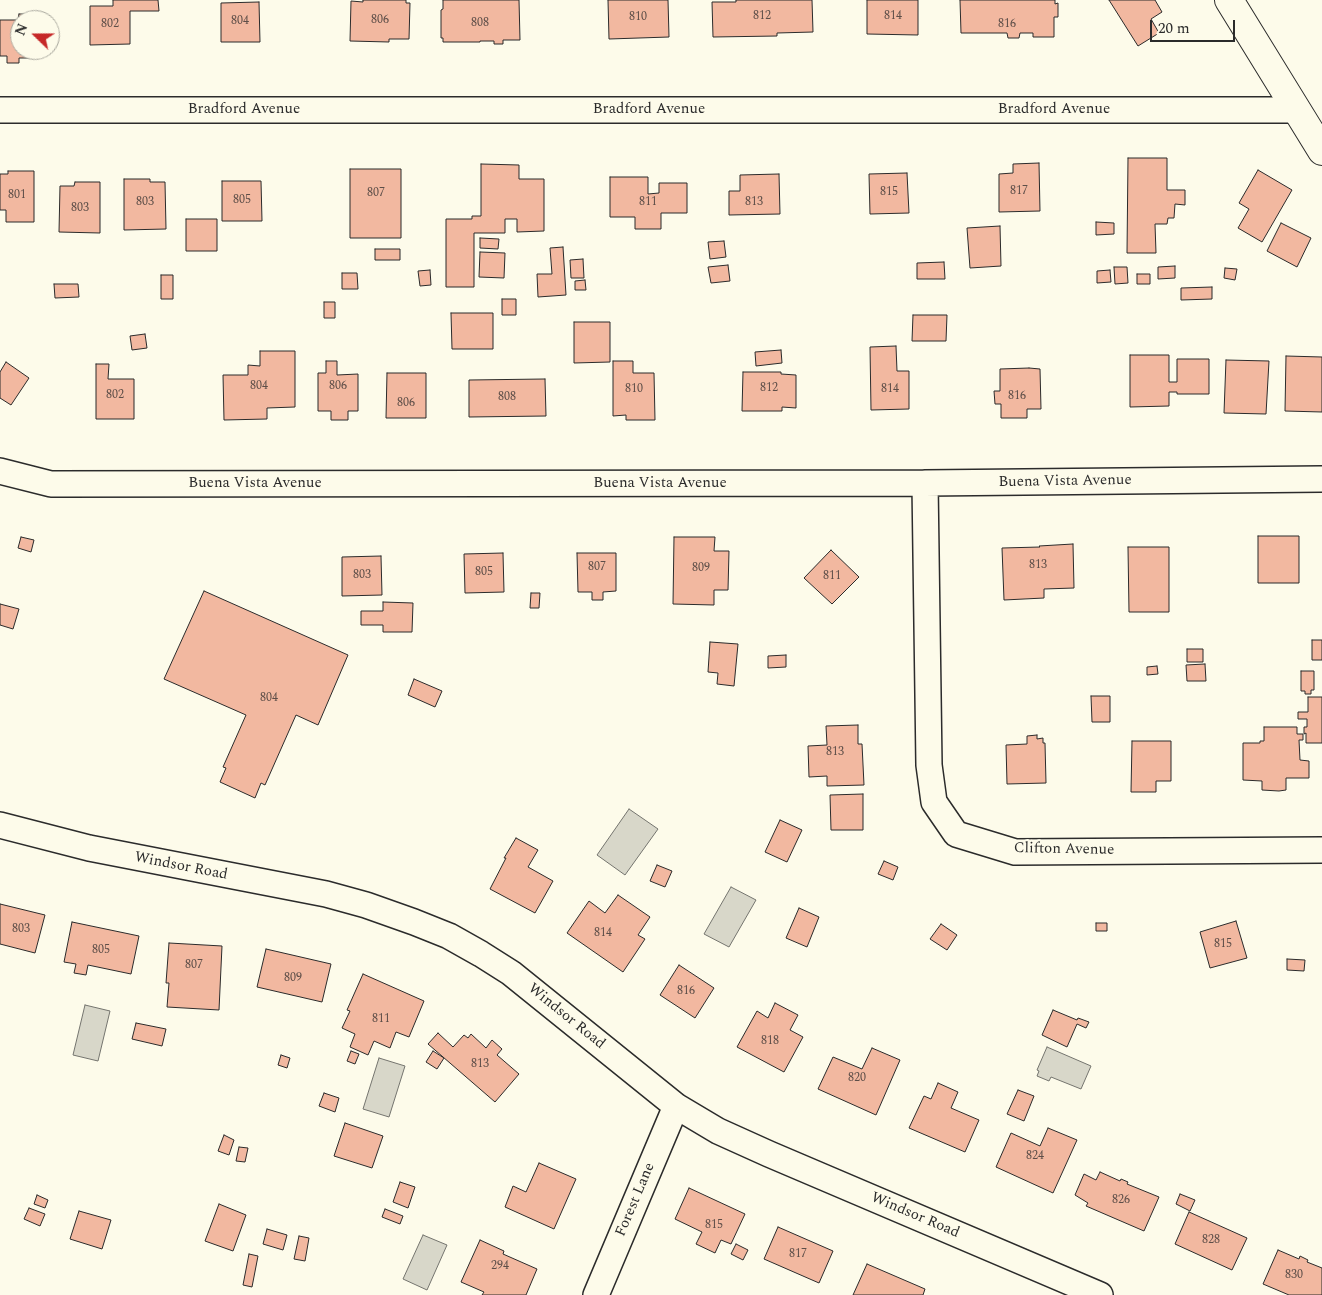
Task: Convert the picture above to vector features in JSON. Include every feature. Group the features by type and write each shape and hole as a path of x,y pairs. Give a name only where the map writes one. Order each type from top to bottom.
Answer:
{"street":[{"path":"1229,0 1322,151"},
{"name":"Bradford Avenue","path":"0,110 1297,110"},
{"name":"Buena Vista Avenue","path":"0,471 51,484 925,483 1322,479"},
{"name":"Clifton Avenue","path":"925,483 929,765 934,802 956,834 1015,852 1322,850"},
{"name":"Windsor Road","path":"0,825 89,848 326,894 366,905 449,936 511,973 676,1106 718,1130 769,1154 1100,1295"},
{"name":"Forest Lane","path":"596,1295 676,1106"}],"shaded area":[{"path":"629,809 658,829 625,875 597,855"},
{"path":"731,887 756,900 729,947 704,934"},
{"path":"85,1005 110,1011 98,1061 73,1055"},
{"path":"1047,1047 1091,1066 1081,1089 1051,1077 1049,1081 1037,1076 1039,1071 1037,1070"},
{"path":"379,1058 405,1066 389,1117 363,1109"},
{"path":"423,1235 447,1245 427,1290 403,1279"}],"building":[{"path":"113,0 158,0 159,11 130,11 130,44 90,45 90,6 113,6"},
{"path":"363,0 406,0 406,3 410,3 409,39 389,39 389,42 350,41 351,1 363,2"},
{"path":"443,0 519,0 520,40 503,40 503,44 494,44 494,41 443,42 443,38 441,38 441,10 443,9"},
{"path":"608,0 668,0 669,37 609,39"},
{"path":"736,0 812,0 813,32 777,33 777,36 713,37 712,2 736,2"},
{"path":"867,0 918,0 918,35 867,34"},
{"path":"960,0 1055,0 1055,4 1058,3 1058,17 1054,17 1054,37 1033,37 1033,33 1020,33 1019,38 1008,38 1007,33 961,33"},
{"path":"1109,0 1155,0 1162,12 1151,19 1159,33 1138,46"},
{"path":"259,2 260,42 221,42 221,3"},
{"path":"0,20 10,20 10,60 19,60 19,63 7,63 7,56 0,56"},
{"path":"1128,158 1167,158 1167,190 1185,190 1185,205 1175,204 1174,218 1168,218 1167,224 1155,224 1156,253 1127,253"},
{"path":"1039,163 1040,211 999,212 999,174 1013,173 1013,164"},
{"path":"481,164 519,165 519,179 544,179 544,231 517,232 517,219 505,219 505,233 474,233 474,287 446,287 446,219 472,219 472,216 481,216"},
{"path":"350,169 401,169 401,238 350,238"},
{"path":"1258,170 1292,190 1262,242 1238,228 1249,209 1239,203"},
{"path":"8,171 34,171 34,222 6,222 6,210 0,210 0,174 8,174"},
{"path":"907,173 909,213 870,214 869,174"},
{"path":"779,174 780,214 729,215 729,191 740,191 740,175"},
{"path":"610,177 648,177 648,194 659,193 659,183 687,183 687,213 661,213 661,229 635,229 635,217 610,217"},
{"path":"124,179 150,179 150,182 165,182 166,229 124,230"},
{"path":"222,181 261,181 262,221 222,221"},
{"path":"75,182 100,182 100,233 59,232 60,186 74,186"},
{"path":"186,219 217,219 217,251 186,251"},
{"path":"1096,222 1114,223 1114,234 1096,235"},
{"path":"1281,223 1311,238 1297,267 1267,251"},
{"path":"1000,226 1001,266 970,268 967,228"},
{"path":"480,238 499,239 498,249 480,248"},
{"path":"724,241 726,257 710,259 708,242"},
{"path":"563,247 566,295 538,297 537,274 552,274 550,248"},
{"path":"375,249 400,249 400,260 375,260"},
{"path":"480,252 505,253 504,278 479,277"},
{"path":"583,259 584,278 571,278 570,260"},
{"path":"944,262 945,279 917,279 917,263"},
{"path":"728,265 730,281 711,283 708,267"},
{"path":"1175,266 1175,278 1158,279 1158,267"},
{"path":"1114,267 1127,267 1128,283 1115,284"},
{"path":"1225,268 1237,269 1235,280 1224,278"},
{"path":"430,270 431,285 420,286 418,271"},
{"path":"1110,270 1111,282 1097,283 1097,271"},
{"path":"342,273 357,273 358,289 342,289"},
{"path":"1137,274 1150,274 1150,284 1137,284"},
{"path":"161,275 173,275 173,299 161,299"},
{"path":"585,280 586,290 575,290 575,281"},
{"path":"54,284 78,284 79,297 55,298"},
{"path":"1212,287 1212,299 1181,300 1181,288"},
{"path":"502,299 516,299 516,315 502,315"},
{"path":"324,302 335,302 335,318 324,318"},
{"path":"451,313 493,313 493,349 452,349"},
{"path":"913,315 947,315 946,341 912,341"},
{"path":"574,322 610,322 610,362 574,363"},
{"path":"145,334 147,348 132,350 130,336"},
{"path":"896,346 897,371 909,371 909,409 871,410 870,347"},
{"path":"781,350 782,363 756,366 755,352"},
{"path":"260,351 295,351 295,407 267,408 267,419 224,420 223,375 248,375 248,365 260,366"},
{"path":"1130,355 1169,355 1169,382 1177,382 1177,359 1209,359 1209,394 1177,394 1177,392 1169,392 1169,406 1130,407"},
{"path":"1286,356 1322,357 1322,412 1285,411"},
{"path":"1226,360 1269,361 1266,414 1224,413"},
{"path":"326,361 337,361 337,375 358,374 358,411 348,411 348,420 331,420 331,411 318,411 318,373 326,373"},
{"path":"613,361 633,361 633,373 654,373 655,420 626,420 626,415 613,416"},
{"path":"6,362 29,378 11,405 0,398 0,372"},
{"path":"96,364 109,364 108,379 134,379 134,419 96,419"},
{"path":"1000,369 1040,369 1041,409 1027,409 1027,418 1001,418 1001,404 995,404 994,391 1000,391"},
{"path":"743,372 781,372 781,374 796,375 796,408 782,407 782,411 742,411"},
{"path":"387,373 426,373 426,418 386,418"},
{"path":"545,379 546,416 469,417 469,380"},
{"path":"1258,536 1299,536 1299,583 1258,583"},
{"path":"21,537 34,540 31,552 18,548"},
{"path":"674,537 715,537 714,551 729,551 728,590 714,590 714,605 673,604"},
{"path":"1073,544 1074,588 1044,589 1044,598 1004,600 1002,548"},
{"path":"1128,547 1169,547 1169,612 1129,612"},
{"path":"831,550 859,577 832,604 804,578"},
{"path":"503,553 504,592 465,593 464,554"},
{"path":"577,553 616,553 616,591 603,592 603,600 592,600 592,592 578,592"},
{"path":"381,556 382,595 342,596 342,557"},
{"path":"204,591 348,655 318,725 296,715 265,785 261,783 255,798 220,782 226,768 223,767 246,715 164,679"},
{"path":"531,593 540,593 539,608 530,608"},
{"path":"383,602 413,603 412,632 383,632 383,625 361,625 361,611 383,611"},
{"path":"0,604 19,609 13,629 0,625"},
{"path":"1312,640 1322,640 1322,660 1312,660"},
{"path":"710,642 738,644 734,686 717,684 718,673 708,672"},
{"path":"1187,649 1203,649 1203,662 1187,662"},
{"path":"786,655 786,667 768,668 768,656"},
{"path":"1205,664 1206,681 1187,681 1186,665"},
{"path":"1157,666 1158,674 1147,675 1147,667"},
{"path":"1301,671 1314,671 1314,690 1311,690 1311,694 1305,694 1305,691 1301,691"},
{"path":"414,679 442,691 435,707 408,695"},
{"path":"1091,696 1110,696 1110,722 1092,722"},
{"path":"1308,697 1322,697 1322,743 1306,743 1304,727 1307,727 1307,719 1298,719 1298,712 1308,712"},
{"path":"858,725 858,744 862,744 864,785 827,786 827,776 809,777 808,746 827,745 826,726"},
{"path":"1264,727 1297,727 1297,734 1303,734 1303,740 1299,740 1300,760 1309,761 1309,778 1286,778 1286,790 1279,791 1262,790 1262,781 1243,780 1243,743 1260,743 1260,741 1264,741"},
{"path":"1037,735 1037,739 1043,738 1043,743 1045,743 1046,783 1007,784 1006,745 1027,744 1027,736"},
{"path":"1132,741 1171,741 1171,781 1156,781 1156,792 1131,792"},
{"path":"863,794 863,830 831,830 830,795"},
{"path":"780,820 802,830 787,862 765,852"},
{"path":"516,838 538,850 528,867 553,881 535,913 490,889 506,858 504,858"},
{"path":"884,861 898,867 893,880 878,874"},
{"path":"657,865 672,871 665,887 650,881"},
{"path":"618,895 650,917 638,935 645,939 623,972 567,933 589,901 605,913"},
{"path":"0,904 45,915 35,953 0,944"},
{"path":"799,908 819,917 807,947 786,938"},
{"path":"1236,921 1247,958 1210,968 1200,932"},
{"path":"72,922 139,936 131,974 88,965 86,975 74,973 76,964 64,962"},
{"path":"1096,923 1107,923 1107,931 1096,931"},
{"path":"941,924 957,935 947,950 930,939"},
{"path":"169,943 222,946 219,1010 167,1007 169,983 166,983"},
{"path":"266,949 331,964 322,1002 257,987"},
{"path":"1287,959 1305,960 1304,971 1287,970"},
{"path":"679,965 714,988 695,1018 660,995"},
{"path":"363,974 424,1001 409,1037 396,1032 390,1048 374,1041 368,1055 350,1047 355,1034 342,1028 350,1011 347,1010"},
{"path":"775,1003 798,1015 790,1030 803,1037 784,1072 737,1047 757,1011 768,1018"},
{"path":"1053,1010 1077,1020 1078,1018 1089,1022 1086,1028 1077,1024 1067,1047 1042,1035"},
{"path":"136,1023 166,1029 162,1046 132,1039"},
{"path":"438,1033 453,1047 464,1035 468,1038 471,1034 486,1048 492,1040 502,1049 497,1055 519,1074 495,1102 428,1044"},
{"path":"872,1048 900,1060 876,1115 818,1089 833,1057 862,1069"},
{"path":"351,1051 359,1054 355,1064 347,1061"},
{"path":"433,1051 444,1058 437,1069 426,1062"},
{"path":"281,1055 290,1058 287,1068 278,1065"},
{"path":"938,1083 958,1092 951,1108 979,1120 965,1152 909,1128 924,1096 931,1099"},
{"path":"1018,1090 1034,1096 1024,1121 1007,1114"},
{"path":"324,1093 339,1098 335,1112 319,1106"},
{"path":"345,1123 383,1136 372,1168 334,1156"},
{"path":"1048,1128 1077,1140 1053,1193 996,1167 1011,1133 1040,1146"},
{"path":"224,1135 234,1140 229,1155 218,1151"},
{"path":"239,1147 248,1148 245,1162 236,1161"},
{"path":"539,1163 576,1179 554,1229 505,1207 513,1186 526,1192"},
{"path":"1100,1172 1120,1181 1121,1179 1128,1182 1127,1184 1159,1197 1144,1231 1086,1206 1088,1203 1075,1195 1084,1174 1096,1180"},
{"path":"400,1182 415,1187 408,1208 393,1202"},
{"path":"689,1188 745,1214 731,1244 721,1240 715,1253 696,1244 702,1232 675,1219"},
{"path":"1180,1194 1195,1200 1190,1211 1176,1204"},
{"path":"37,1195 48,1200 45,1208 34,1204"},
{"path":"219,1204 246,1215 233,1251 205,1241"},
{"path":"29,1208 45,1214 40,1226 24,1219"},
{"path":"385,1209 403,1216 400,1224 382,1217"},
{"path":"79,1211 111,1220 102,1249 70,1239"},
{"path":"1189,1212 1247,1238 1232,1270 1175,1244"},
{"path":"778,1227 833,1251 819,1283 764,1259"},
{"path":"267,1229 287,1235 283,1250 263,1244"},
{"path":"299,1236 309,1238 305,1261 294,1259"},
{"path":"480,1240 504,1251 503,1254 537,1269 526,1295 482,1295 484,1292 461,1282"},
{"path":"736,1244 748,1250 743,1260 731,1254"},
{"path":"1278,1250 1299,1259 1300,1256 1308,1260 1307,1262 1322,1268 1322,1295 1289,1295 1263,1284"},
{"path":"249,1254 258,1256 252,1287 243,1285"},
{"path":"867,1264 925,1289 923,1295 853,1295"}]}
